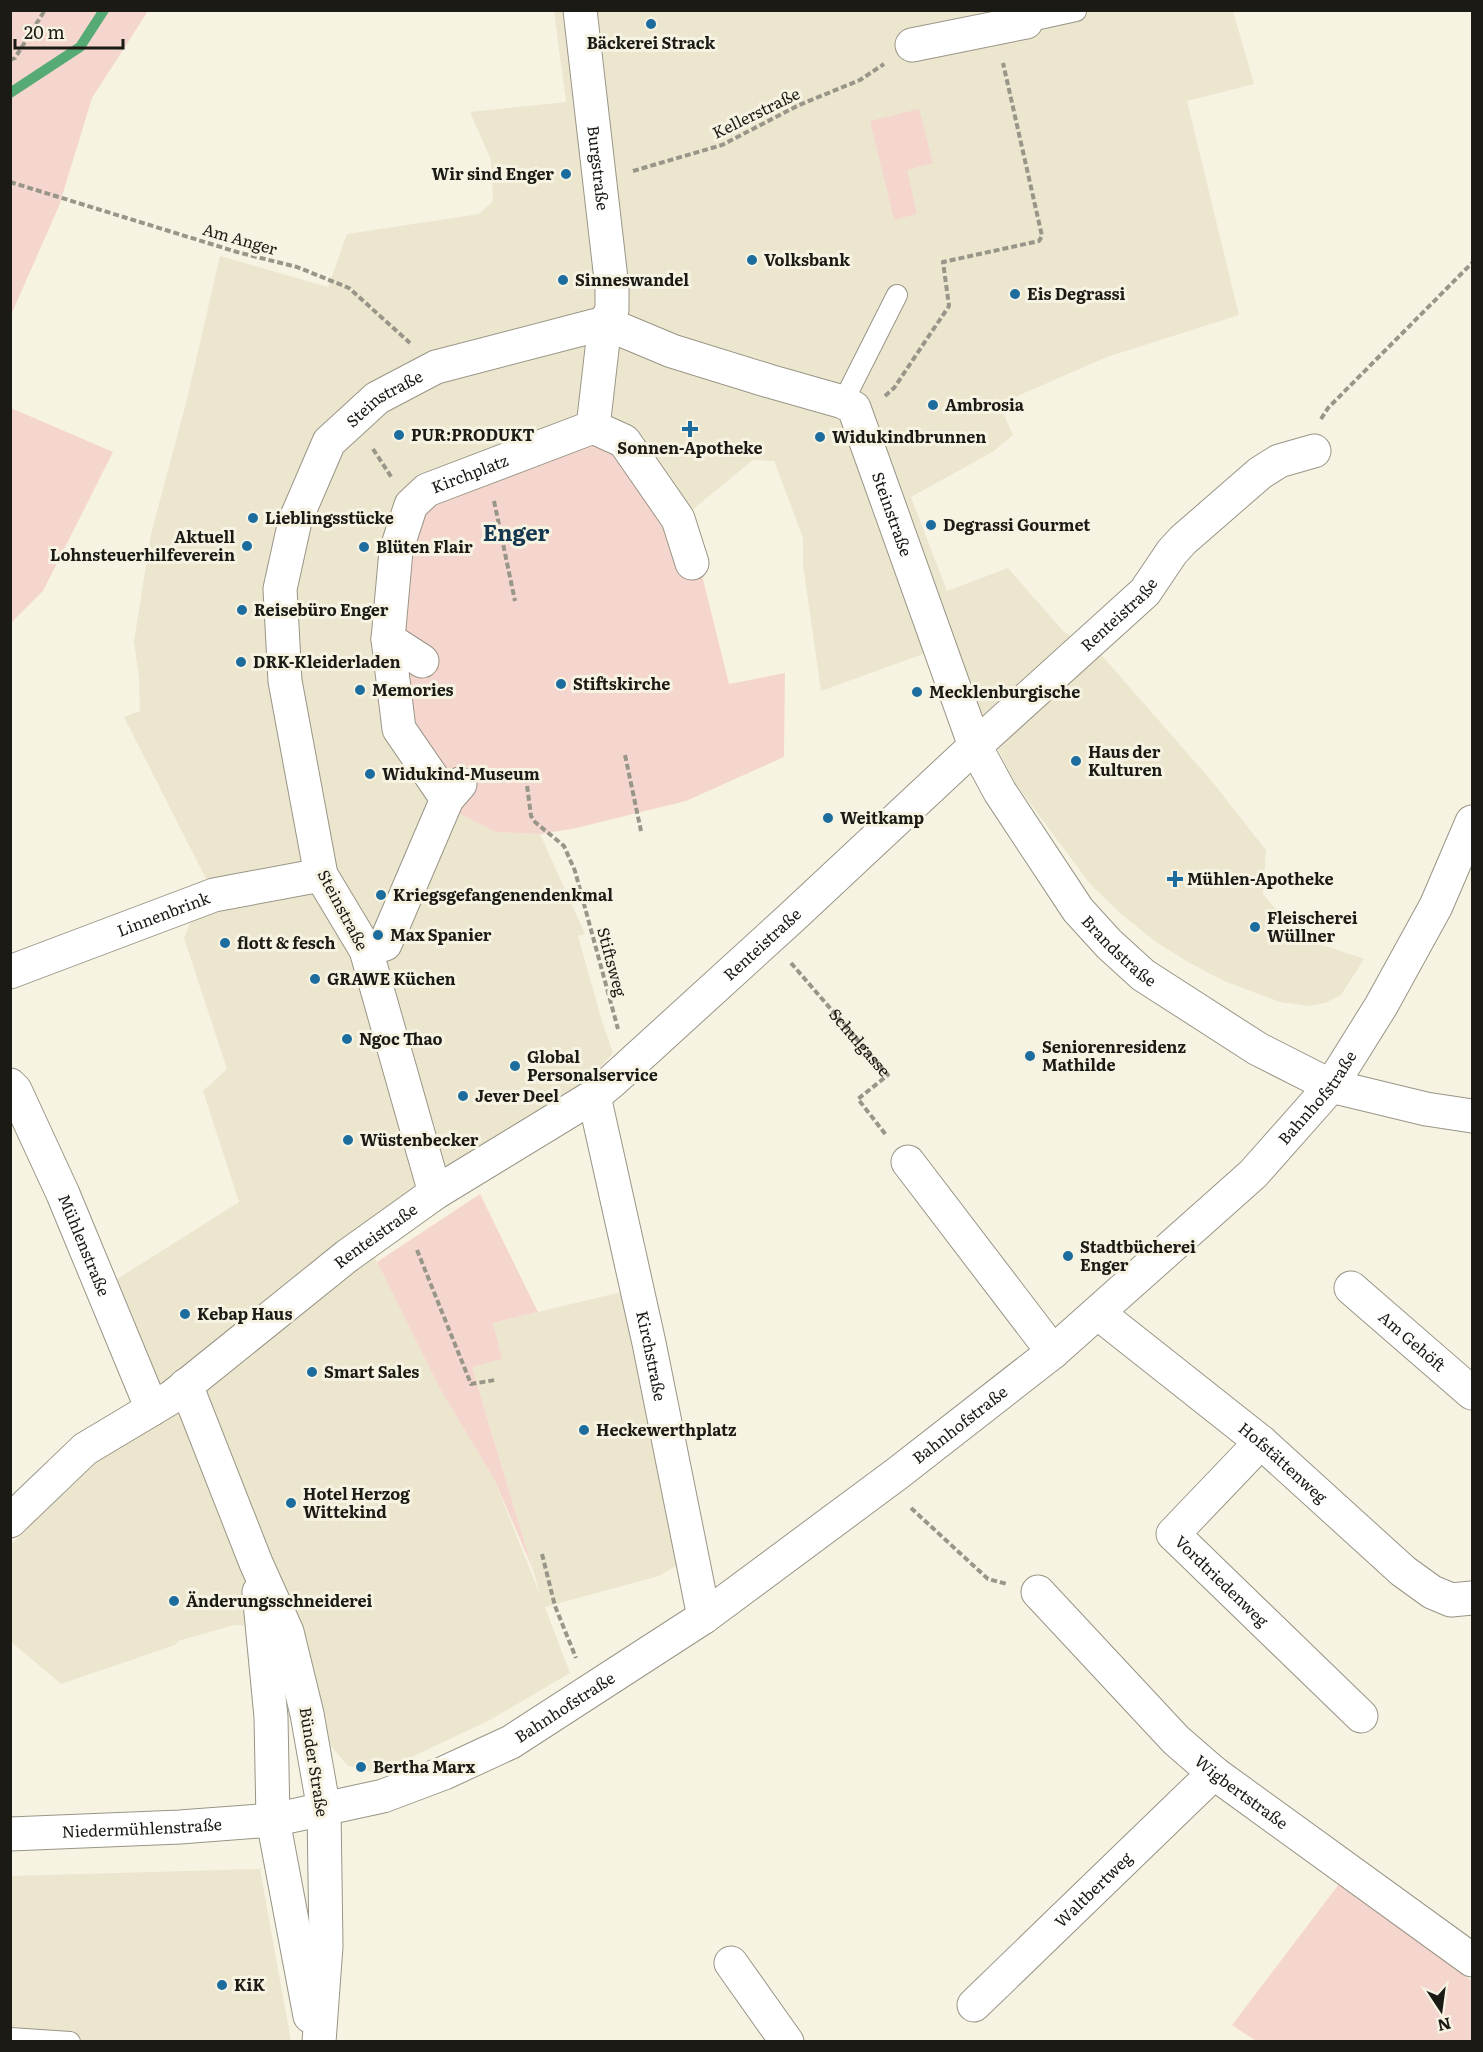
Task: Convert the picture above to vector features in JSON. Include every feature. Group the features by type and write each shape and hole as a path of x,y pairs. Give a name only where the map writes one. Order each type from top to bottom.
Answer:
{"street":[{"name":"Burgstraße","path":"580,10 612,288 612,310 605,323"},
{"path":"912,45 1025,16"},
{"path":"692,562 678,519 624,441 593,427 605,323 672,351 850,407"},
{"name":"Steinstraße","path":"435,1193 366,950 321,874 285,681 280,589 296,521 329,442 377,398 436,367 605,323"},
{"name":"Steinstraße","path":"850,407 975,746"},
{"name":"Kirchplatz","path":"411,505 427,490 593,427"},
{"name":"Renteistraße","path":"10,1521 86,1449 170,1397 347,1256 403,1215 594,1096 1145,592 1172,552 1183,540 1252,480 1279,461 1314,452"},
{"path":"366,950 385,944 454,791 399,729 388,639 396,551 411,505"},
{"path":"388,639 422,661"},
{"name":"Brandstraße","path":"975,746 1000,792 1078,910 1109,944 1143,975 1258,1049 1331,1086 1426,1109 1473,1116"},
{"name":"Bahnhofstraße","path":"273,1820 383,1796 444,1773 511,1742 704,1617 898,1473 1053,1352 1253,1174 1331,1086 1381,1006 1421,934 1473,822"},
{"name":"Linnenbrink","path":"10,972 214,895 321,874"},
{"name":"Mühlenstraße","path":"10,1085 15,1090 63,1194 170,1397"},
{"name":"Kirchstraße","path":"594,1096 650,1343 704,1617"},
{"path":"900,1153 1053,1352"},
{"name":"Am Gehöft","path":"1351,1288 1473,1393"},
{"name":"Hofstättenweg","path":"1098,1314 1261,1442 1402,1571 1432,1592 1451,1600 1472,1599"},
{"name":"Bünder Straße","path":"170,1397 256,1563 287,1632 308,1714 324,1810 326,1946 317,2042"},
{"name":"Vordtriedenweg","path":"1261,1442 1173,1534 1361,1716"},
{"name":"Bünder Straße","path":"256,1563 271,1717 273,1820 317,2042"},
{"name":"Wigbertstraße","path":"1038,1592 1176,1740 1214,1773 1473,1960"},
{"name":"Waltbertweg","path":"974,2005 1214,1773"},
{"name":"Niedermühlenstraße","path":"10,1834 180,1827 273,1820"},
{"path":"731,1963 787,2042"}],"lane":[{"path":"1025,16 1076,11"},
{"path":"850,407 897,295"},
{"path":"10,2038 70,2042"}],"path":[{"path":"10,60 15,58 45,10"},
{"name":"Kellerstraße","path":"600,179 658,165 722,145 799,105 860,80 912,45"},
{"path":"850,407 884,398 894,388 946,311 949,302 943,262 1039,241 1042,236 1003,64"},
{"name":"Am Anger","path":"10,182 237,252 297,267 349,288 436,367"},
{"path":"1314,452 1320,420 1328,408 1473,263"},
{"path":"353,419 411,505"},
{"path":"492,492 515,601"},
{"path":"625,755 641,831"},
{"name":"Stiftsweg","path":"526,777 531,816 564,846 575,871 619,1032 636,1058"},
{"name":"Schulgasse","path":"769,938 888,1075 858,1099 900,1153"},
{"path":"403,1215 471,1384 495,1380"},
{"path":"898,1473 910,1507 988,1579 1038,1592"},
{"path":"542,1554 555,1606 592,1691"}],"shaded area":[{"path":"11,10 148,11 92,98 59,206 11,315"},
{"path":"554,11 1233,11 1254,84 1187,101 1239,315 1107,357 1000,406 1013,435 994,451 911,497 947,591 1008,568 1064,632 1098,651 1210,779 1266,850 1263,894 1299,937 1364,959 1341,995 1325,1003 1309,1006 1280,1002 1224,981 1156,942 1121,914 1090,884 1015,783 980,713 926,653 821,691 803,565 803,538 774,461 753,460 698,505 687,515 496,832 540,834 585,934 578,936 613,1053 586,1083 544,1107 358,1230 377,1262 440,1389 494,1479 541,1597 472,1367 493,1323 646,1286 690,1493 676,1566 659,1576 545,1607 570,1673 490,1720 397,1764 372,1772 348,1766 331,1746 298,1630 234,1625 178,1641 175,1645 61,1684 11,1642 10,1546 89,1461 153,1421 114,1281 239,1202 203,1091 227,1069 184,938 207,881 124,717 140,711 134,641 151,534 187,399 220,256 328,287 347,234 479,214 493,201 491,160 470,112 566,102"},
{"path":"919,109 933,163 907,170 917,214 894,220 870,121"},
{"path":"11,408 113,452 43,591 11,623"},
{"path":"590,423 687,515 729,684 785,673 784,757 686,801 572,829 540,834 496,832 454,811 396,729 403,500"},
{"path":"480,1194 538,1312 493,1323 502,1359 472,1367 532,1567 494,1479 440,1389 377,1262"},
{"path":"260,1869 291,2041 11,2041 10,1876"},
{"path":"1339,1884 1472,1981 1472,2041 1256,2041 1232,2025"}],"waterway":[{"path":"10,93 80,47 104,10"}],"place":[{"name":"Bäckerei Strack","path":"651,24"},
{"name":"Wir sind Enger","path":"566,174"},
{"name":"Volksbank","path":"752,260"},
{"name":"Sinneswandel","path":"563,280"},
{"name":"Eis Degrassi","path":"1015,294"},
{"name":"Ambrosia","path":"933,405"},
{"name":"Sonnen-Apotheke","path":"690,429"},
{"name":"PUR:PRODUKT","path":"399,435"},
{"name":"Widukindbrunnen","path":"820,437"},
{"name":"Lieblingsstücke","path":"253,518"},
{"name":"Degrassi Gourmet","path":"931,525"},
{"name":"Aktuell Lohnsteuerhilfeverein","path":"247,546"},
{"name":"Blüten Flair","path":"364,547"},
{"name":"Reisebüro Enger","path":"242,610"},
{"name":"DRK-Kleiderladen","path":"241,662"},
{"name":"Stiftskirche","path":"561,684"},
{"name":"Memories","path":"360,690"},
{"name":"Mecklenburgische","path":"917,692"},
{"name":"Haus der Kulturen","path":"1076,761"},
{"name":"Widukind-Museum","path":"370,774"},
{"name":"Weitkamp","path":"828,818"},
{"name":"Mühlen-Apotheke","path":"1175,879"},
{"name":"Kriegsgefangenendenkmal","path":"381,895"},
{"name":"Fleischerei Wüllner","path":"1255,927"},
{"name":"Max Spanier","path":"378,935"},
{"name":"flott & fesch","path":"225,943"},
{"name":"GRAWE Küchen","path":"315,979"},
{"name":"Ngoc Thao","path":"347,1039"},
{"name":"Seniorenresidenz Mathilde","path":"1030,1056"},
{"name":"Global Personalservice","path":"515,1066"},
{"name":"Jever Deel","path":"463,1096"},
{"name":"Wüstenbecker","path":"348,1140"},
{"name":"Stadtbücherei Enger","path":"1068,1256"},
{"name":"Kebap Haus","path":"185,1314"},
{"name":"Smart Sales","path":"312,1372"},
{"name":"Heckewerthplatz","path":"584,1430"},
{"name":"Hotel Herzog Wittekind","path":"291,1503"},
{"name":"Änderungsschneiderei","path":"174,1601"},
{"name":"Bertha Marx","path":"361,1767"},
{"name":"KiK","path":"222,1985"}],"district":[{"name":"Enger","path":"516,533"}]}
